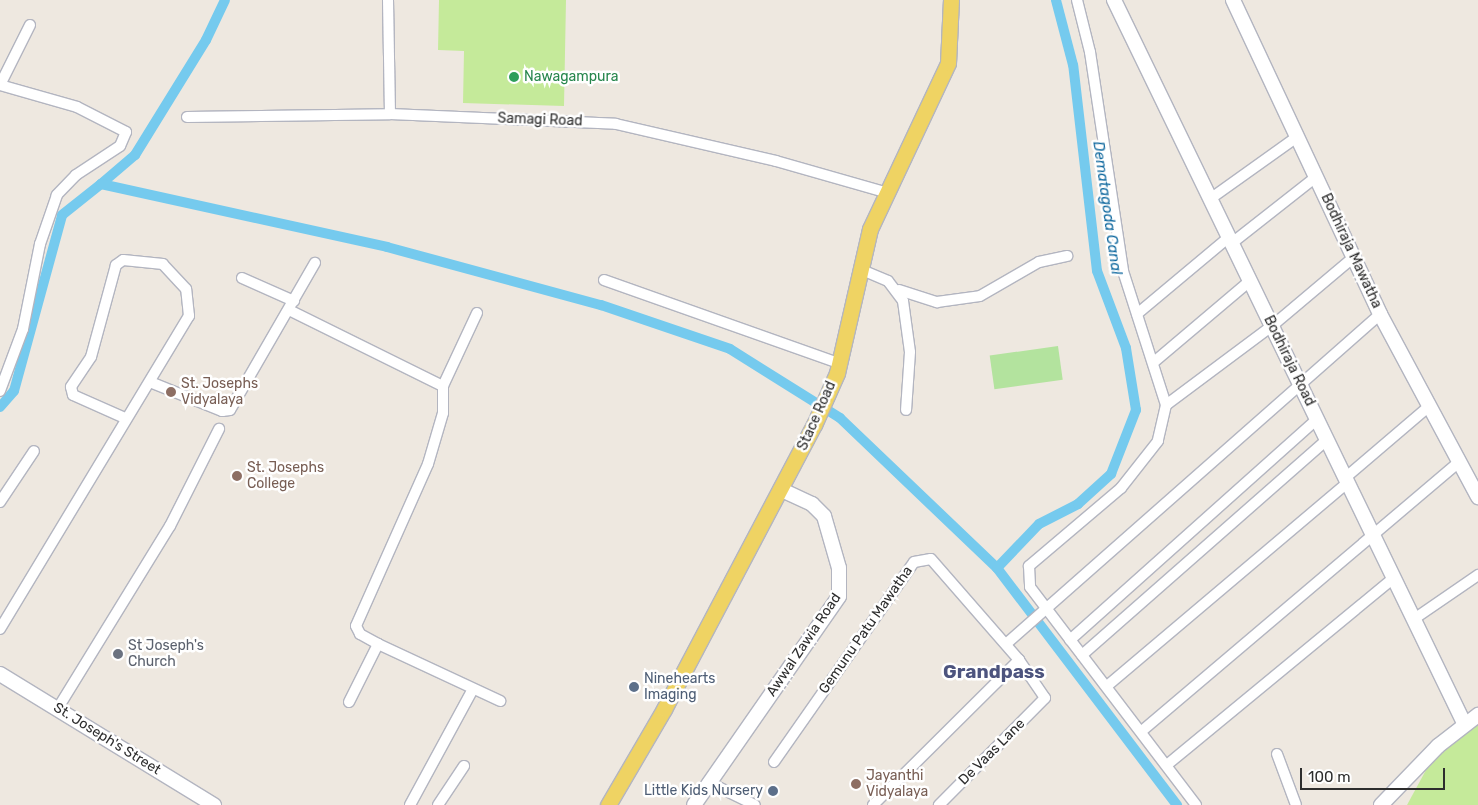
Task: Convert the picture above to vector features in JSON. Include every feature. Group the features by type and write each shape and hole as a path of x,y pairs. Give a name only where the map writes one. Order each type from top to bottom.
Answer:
{"main road":[{"name":"Stace Road","path":"608,805 782,490 834,379 862,270 885,192 948,62 951,0"}],"street":[{"path":"388,0 390,114"},
{"path":"1077,0 1090,52 1123,271 1154,362 1166,405 1158,441 1121,488 1029,566 1030,587 1043,608 1143,730 1196,805"},
{"name":"Bodhiraja Road","path":"1114,0 1464,723"},
{"name":"Bodhiraja Mawatha","path":"1233,0 1355,256 1380,314 1478,498"},
{"path":"0,390 23,329 40,244 56,195 76,175 120,146 126,132 77,108 0,85 30,25"},
{"name":"Samagi Road","path":"187,117 390,114 636,127 885,192"},
{"path":"1210,199 1297,137"},
{"path":"1137,314 1230,240 1316,177"},
{"path":"862,270 899,290 937,302 980,296 1039,262 1067,256"},
{"path":"1166,405 1272,326 1355,256"},
{"path":"0,629 188,316 189,295 168,266 123,260 108,283 91,357 71,390 125,418"},
{"path":"150,382 222,411 230,410 315,263"},
{"path":"242,278 443,386"},
{"path":"604,280 839,363"},
{"path":"1154,362 1250,281"},
{"path":"899,290 910,352 906,410"},
{"path":"478,312 443,386 443,412 428,464 356,621 360,634 500,701"},
{"path":"1006,644 1043,608 1301,385 1380,314"},
{"path":"1107,686 1347,480 1428,407"},
{"path":"1070,640 1317,419"},
{"path":"58,708 170,526 220,428"},
{"path":"1082,655 1327,440"},
{"path":"0,502 34,451"},
{"path":"1143,730 1374,536 1458,462"},
{"name":"Awwal Zawia Road","path":"694,805 708,782 839,596 839,568 824,516 812,504 782,490"},
{"name":"Gemunu Patu Mawatha","path":"774,762 914,562 931,559 1006,644 1045,698"},
{"path":"1414,619 1478,575"},
{"path":"1168,764 1394,578"},
{"path":"349,702 378,644"},
{"path":"874,805 1019,660"},
{"name":"St. Joseph's Street","path":"0,674 214,805"},
{"path":"410,805 473,689"},
{"name":"De Vaas Lane","path":"939,805 1045,698"},
{"path":"1380,805 1464,723 1478,715"},
{"path":"1277,754 1296,805"},
{"path":"438,805 464,766"},
{"path":"708,782 756,805"}],"green space":[{"name":"Nawagampura","path":"439,0 566,0 564,106 463,103 464,51 438,50"},
{"path":"1058,346 1063,380 994,389 990,356"},
{"path":"1478,724 1478,805 1407,805 1426,770 1459,734"}],"waterway":[{"path":"101,184 135,155 206,40 225,0"},
{"name":"Dematagoda Canal","path":"997,568 1039,524 1078,504 1111,474 1136,410 1126,348 1097,271 1073,65 1056,0"},
{"path":"0,407 14,391 62,215 101,184 387,247 601,305 730,349 840,418 997,568 1177,805"}],"place":[{"name":"Nawagampura","path":"514,77"},
{"name":"St. Josephs Vidyalaya","path":"171,392"},
{"name":"St. Josephs College","path":"237,476"},
{"name":"St Joseph's Church","path":"118,654"},
{"name":"Ninehearts Imaging","path":"634,687"},
{"name":"Jayanthi Vidyalaya","path":"856,784"},
{"name":"Little Kids Nursery","path":"773,791"}],"district":[{"name":"Grandpass","path":"994,672"}]}
